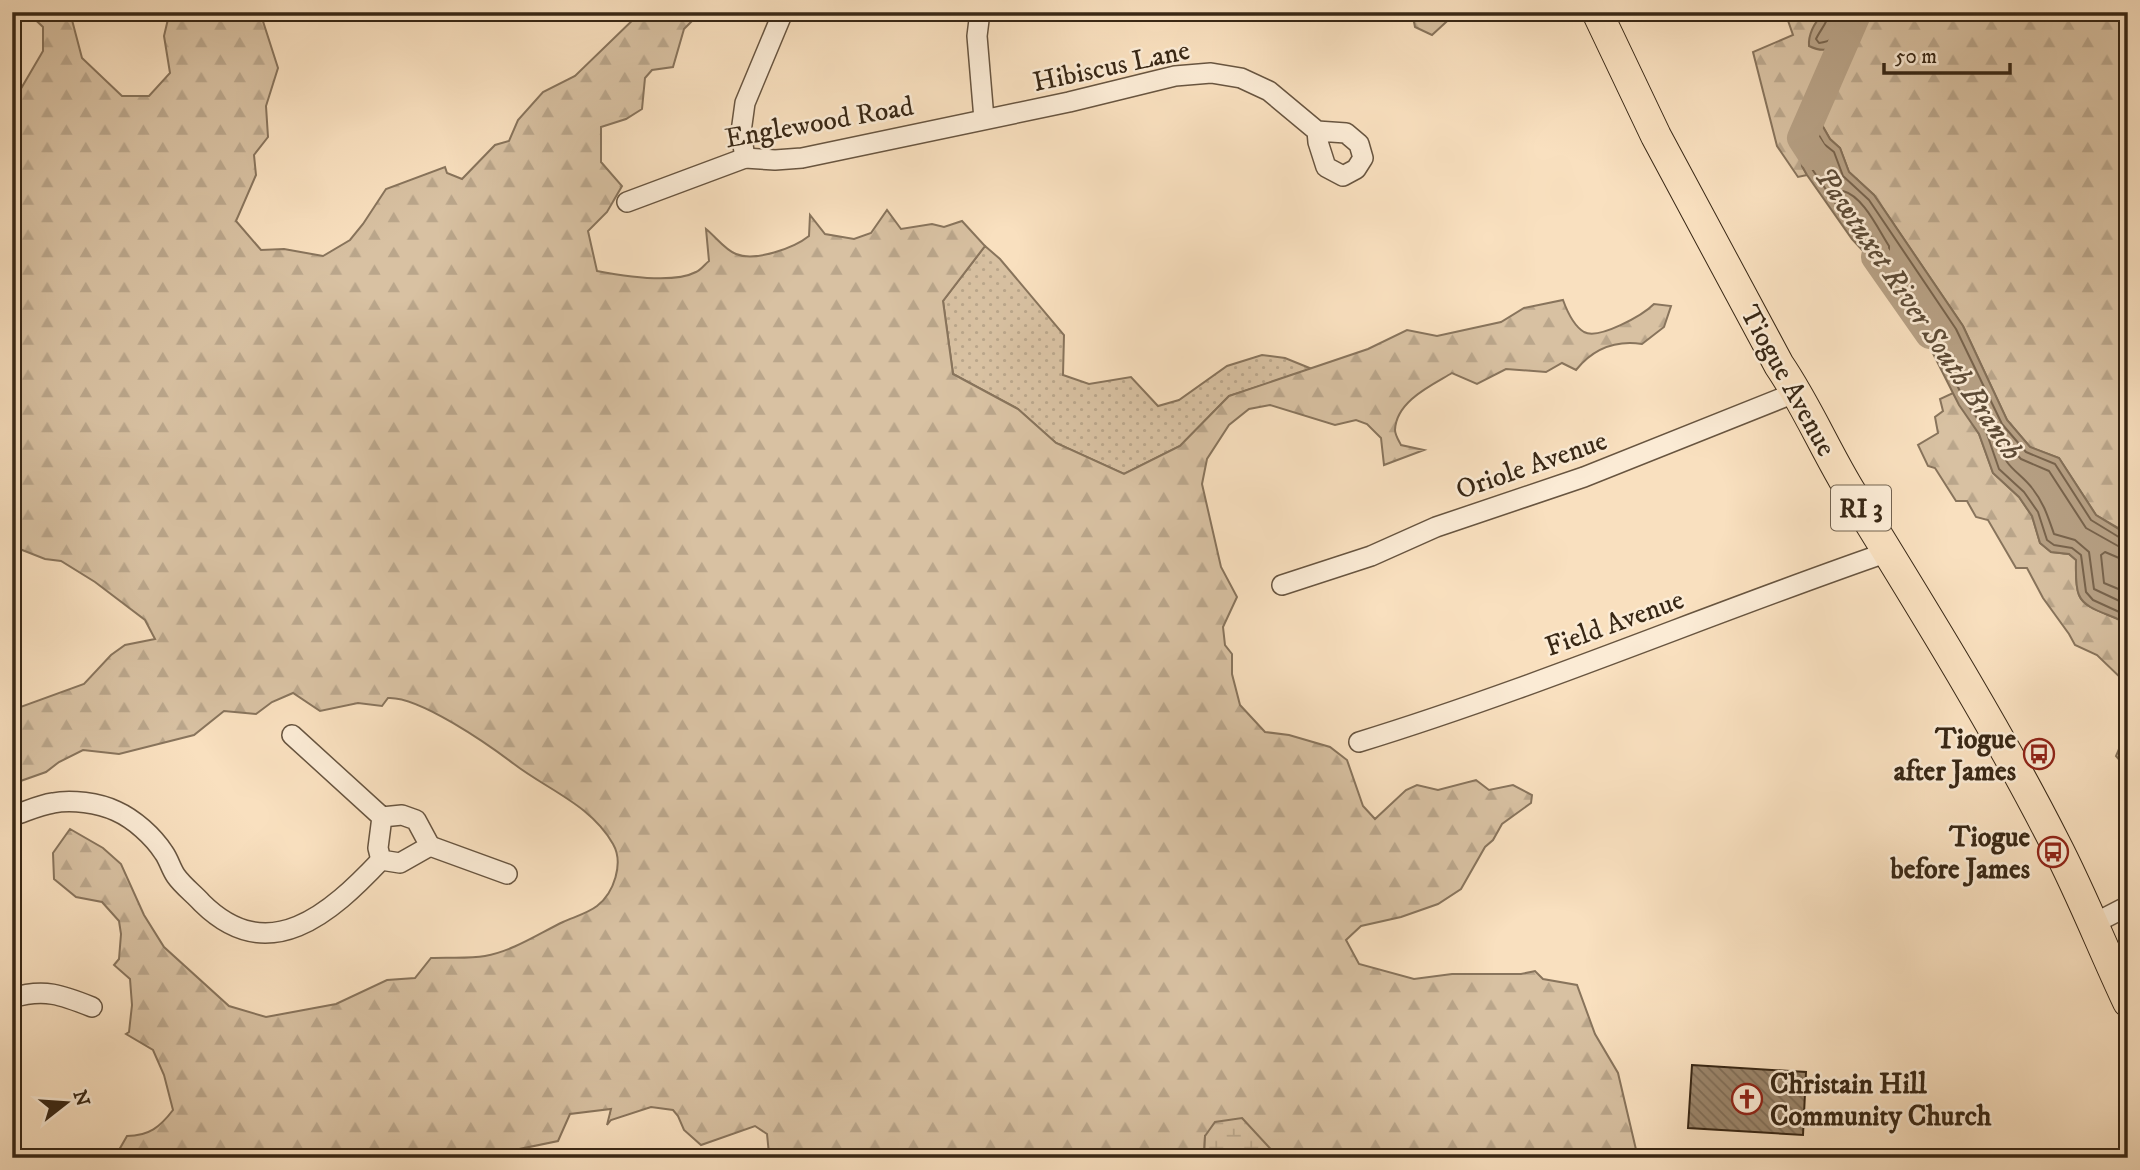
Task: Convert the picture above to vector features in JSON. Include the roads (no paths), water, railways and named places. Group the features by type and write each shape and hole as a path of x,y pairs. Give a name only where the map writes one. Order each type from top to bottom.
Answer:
{"main road":[{"name":"Tiogue Avenue","path":"1600,13 1656,136 1779,365 1797,391 1850,491 1966,684 2054,840 2128,1002"}],"street":[{"path":"745,158 741,132 745,103 783,12"},
{"path":"980,12 977,36 984,119"},
{"name":"Hibiscus Lane","path":"984,119 1175,76 1211,73 1241,78 1269,91 1317,131"},
{"name":"Englewood Road","path":"627,202 745,158 802,158 984,119"},
{"name":"Oriole Avenue","path":"1282,586 1371,555 1436,527 1584,477 1797,391"},
{"name":"Field Avenue","path":"1359,742 1454,713 1799,582 1888,552"},
{"path":"292,735 382,817 402,815 416,820 430,846 507,874"},
{"path":"12,816 54,802 83,803 116,811 142,829 163,851 177,878 217,918 249,932 283,933 315,920 351,892 380,860 382,817"},
{"path":"380,860 400,863 430,846"},
{"path":"2093,924 2128,906"},
{"path":"12,998 36,992 51,992 92,1007"}],"water":[{"path":"1824,12 1887,12 1861,24 1838,44 1826,50 1809,46 1811,32"},
{"path":"1807,120 1822,125 1830,139 1840,148 1849,172 1874,195 1963,326 2007,420 2030,447 2059,458 2096,515 2125,533 2128,538 2128,625 2083,601 2077,587 2076,560 2069,554 2051,552 2040,543 2032,516 2019,497 1993,473 1979,434 1959,405 1903,294 1852,239 1802,166 1798,130"}],"waterway":[{"name":"Pawtuxet River South Branch","path":"1813,155 1802,138 1857,12"},
{"name":"Pawtuxet River South Branch","path":"1876,257 1930,334"}],"place":[{"name":"Tiogue after James","path":"2039,754"},
{"name":"Tiogue before James","path":"2053,852"},
{"name":"Christain Hill Community Church","path":"1747,1099"}]}
